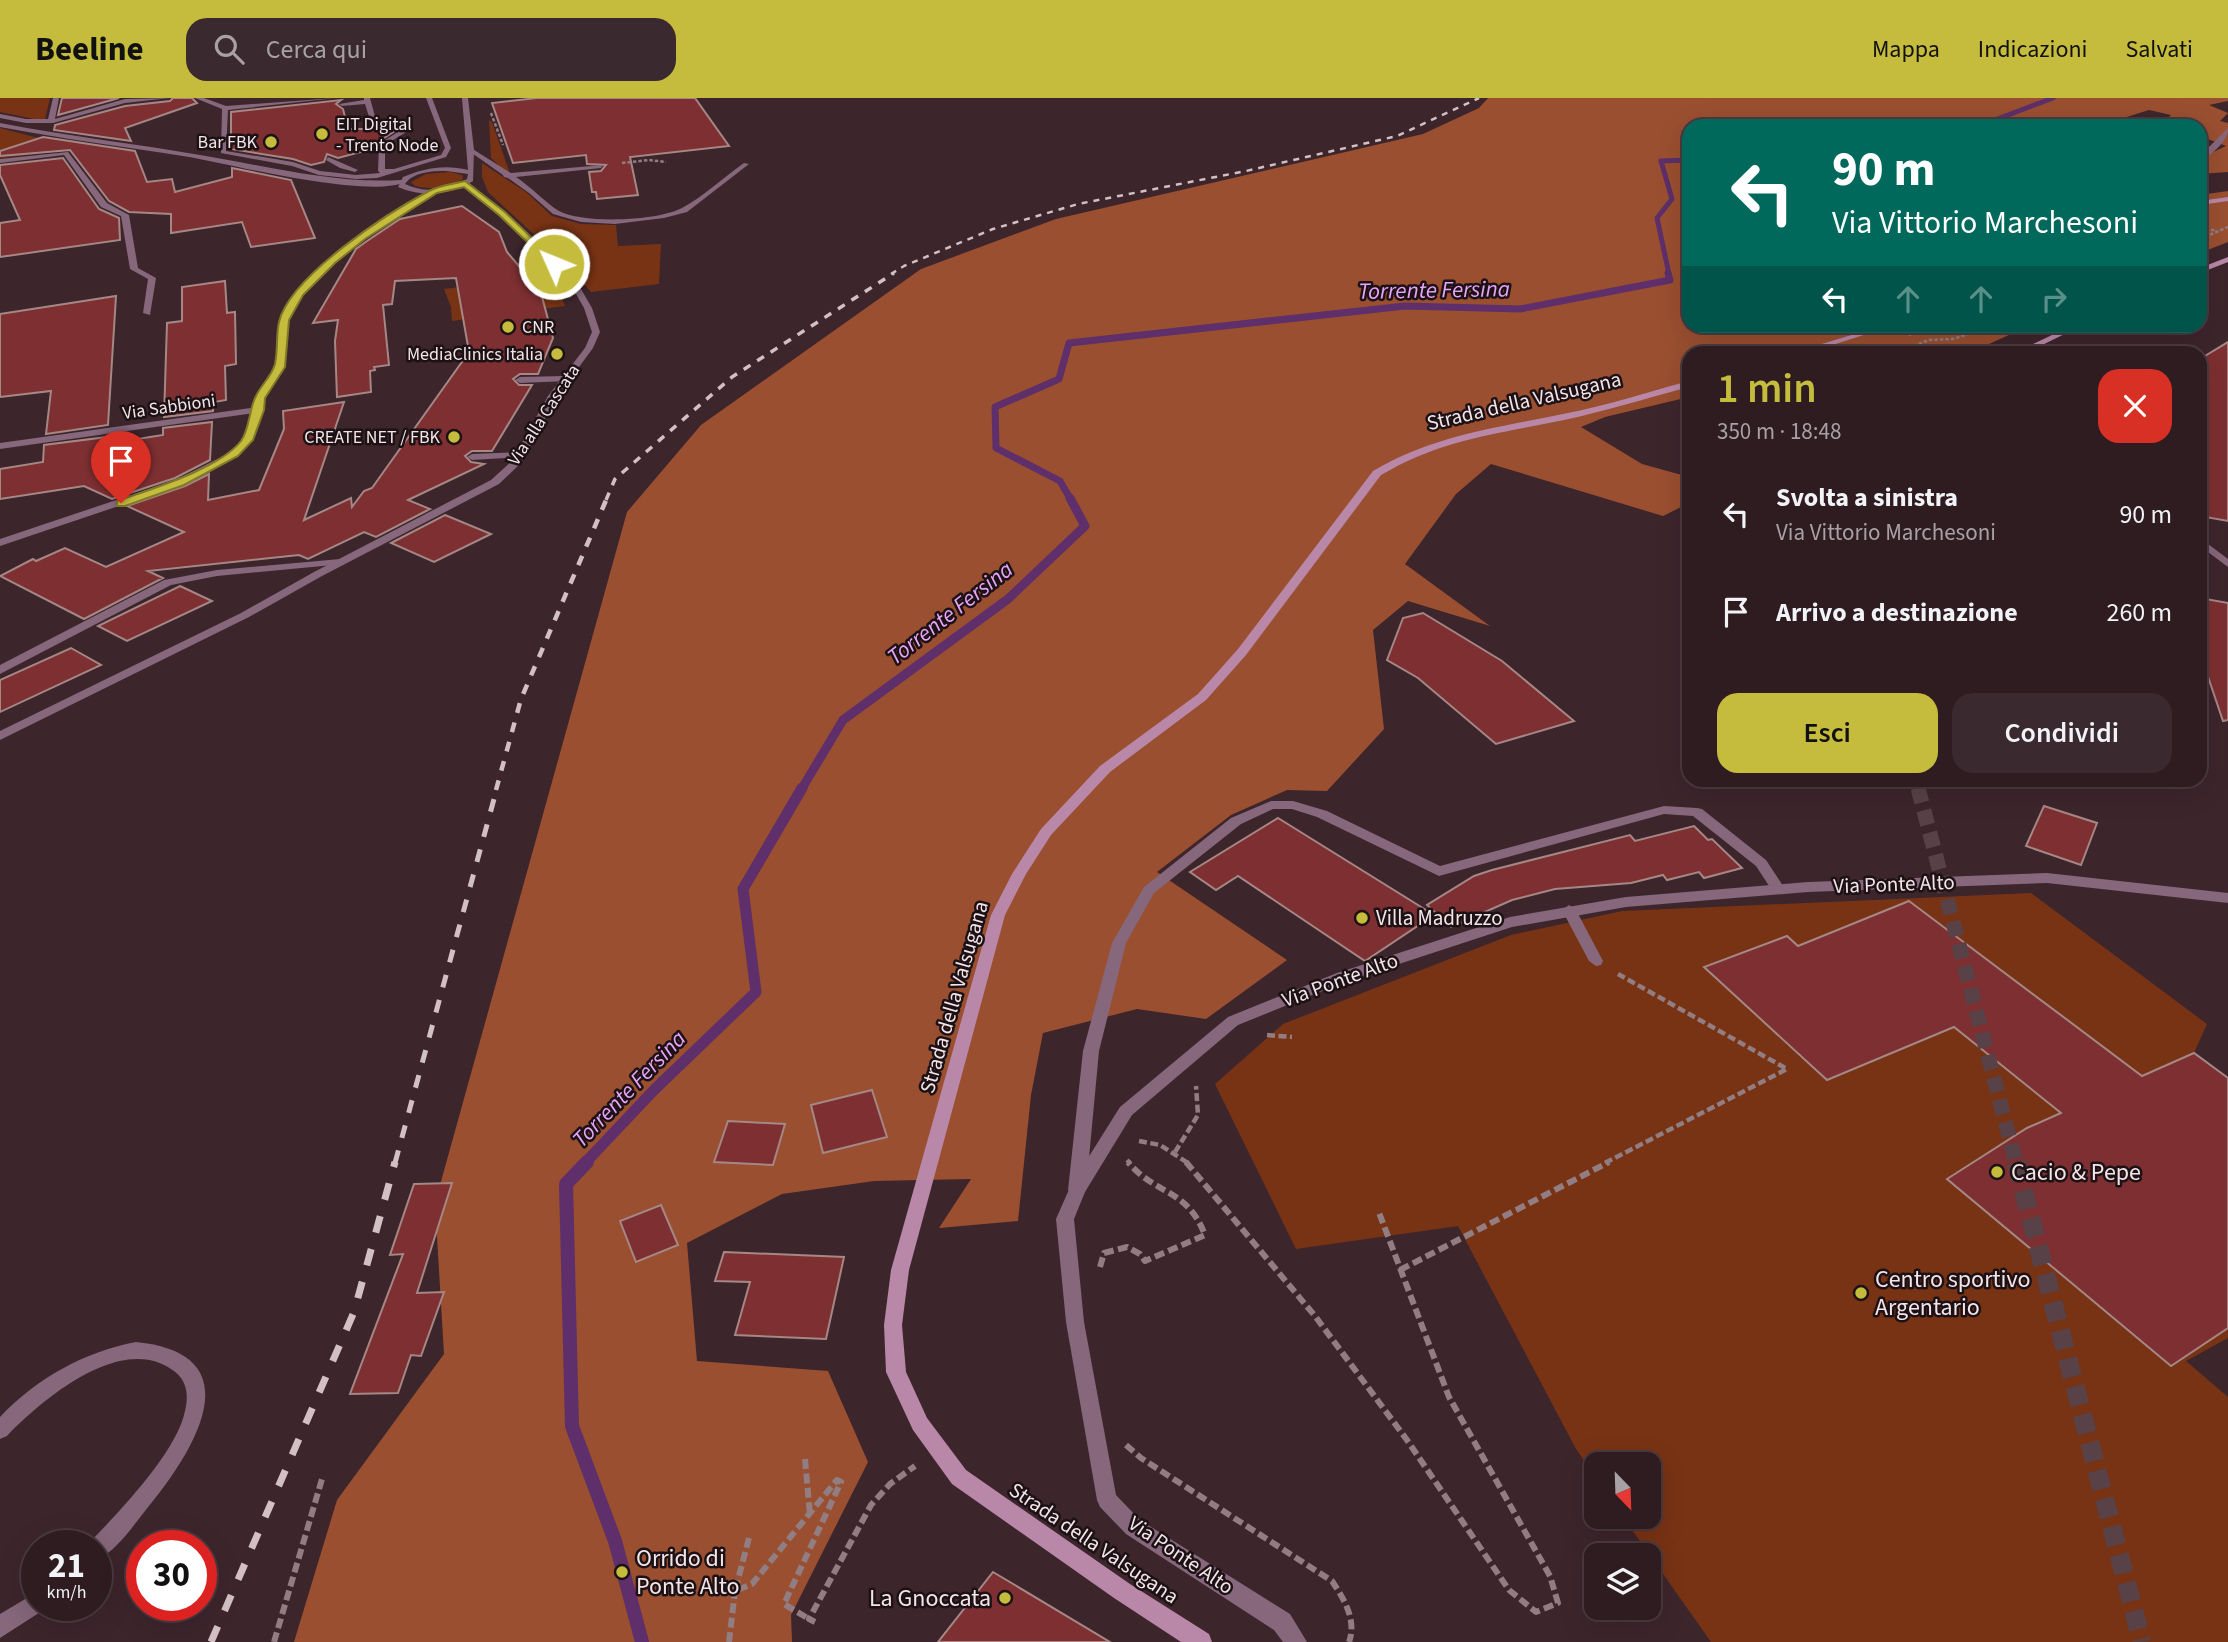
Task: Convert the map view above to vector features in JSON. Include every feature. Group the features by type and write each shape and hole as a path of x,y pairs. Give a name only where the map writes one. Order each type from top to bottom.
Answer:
{"main road":[{"path":"2207,202 2228,199"},
{"path":"2207,268 2228,259"},
{"path":"1820,346 1864,333"},
{"path":"2033,346 2062,333"},
{"name":"Strada della Valsugana","path":"1201,1642 1122,1591 959,1477 920,1424 896,1372 893,1325 901,1270 999,915 1019,874 1046,832 1105,769 1210,688 1242,653 1377,473 1398,459 1436,442 1567,416 1682,386"}],"street":[{"path":"51,121 56,98"},
{"path":"0,116 26,121 51,121 125,102 167,98"},
{"path":"198,98 225,108 333,98"},
{"path":"465,98 470,154 468,178"},
{"path":"342,103 367,100 373,122 401,123 405,131 382,144 381,171"},
{"path":"225,108 223,152 293,164 319,173 356,177 377,176 444,156 448,148 430,100 420,103"},
{"path":"0,125 86,142 213,159 326,182 373,185 401,182 412,175 433,170 470,154"},
{"path":"2207,153 2228,130"},
{"path":"0,161 66,153 104,205 125,215 134,269 152,278 148,313"},
{"path":"470,154 532,191 556,212 581,220 615,222 664,216 684,210 746,164"},
{"path":"328,159 342,167 381,171 402,169"},
{"path":"506,176 601,166"},
{"path":"433,170 455,170 468,178"},
{"path":"0,543 144,496 214,466 234,454 247,440 260,398 280,367 284,320 299,293 362,237 434,191 468,178"},
{"name":"Via alla Cascata","path":"0,736 245,615 340,562 486,488 508,472 521,455 553,396 594,339 596,332 588,308 570,279 468,178"},
{"path":"401,182 405,188 434,191"},
{"path":"520,380 565,379"},
{"name":"Via Sabbioni","path":"0,446 258,410"},
{"path":"472,457 521,455"},
{"path":"2207,547 2228,564"},
{"name":"Via alla Cascata","path":"0,670 168,582 217,573 340,562"},
{"path":"1077,1190 1091,1051 1119,943 1149,890 1236,821 1271,805 1293,805 1322,814 1439,871 1664,810 1697,812 1761,863 1778,889"},
{"name":"Via Ponte Alto","path":"1296,1642 1282,1622 1133,1527 1107,1500 1075,1322 1065,1219 1077,1190 1126,1111 1233,1021 1342,977 1510,922 1569,910 1686,895 2047,878 2228,898"},
{"path":"1569,910 1595,961"},
{"path":"0,1430 36,1394 66,1374 104,1357 143,1350 173,1357 192,1375 198,1397 189,1426 171,1462 112,1531"},
{"path":"0,1627 21,1613"}],"path":[{"path":"601,166 649,160 666,162"},
{"path":"2207,236 2228,227"},
{"path":"2207,230 2221,230"},
{"path":"1914,346 1929,340 1954,339 1972,333"},
{"path":"1400,1270 1787,1069 1595,961"},
{"path":"1258,1038 1265,1035 1292,1037"},
{"path":"1175,1152 1198,1115 1195,1088 1202,1078"},
{"path":"1101,1277 1099,1264 1104,1253 1127,1247 1140,1254 1145,1261 1205,1235 1193,1210 1173,1193 1135,1173 1124,1156 1129,1145 1150,1140 1175,1152 1190,1166 1315,1317 1407,1440 1509,1590 1536,1612 1558,1603 1550,1576 1449,1397 1378,1210"},
{"path":"1121,1435 1126,1445 1141,1458 1332,1581 1348,1605 1352,1634 1349,1642"},
{"path":"735,1591 752,1584 837,1480 841,1482 784,1604 812,1620 872,1505 890,1483 938,1449"},
{"path":"805,1459 810,1516"},
{"path":"274,1642 322,1479"},
{"path":"729,1642 735,1591 749,1538"}],"shaded area":[{"path":"0,98 50,98 45,119 39,120 0,112"},
{"path":"1488,98 2228,98 2228,101 2209,105 2228,113 2220,121 2228,123 2228,172 2207,174 2207,155 2226,146 2207,139 2207,119 2167,119 2171,115 2149,110 2120,119 1682,119 1682,333 2013,333 1985,346 1682,346 1682,399 1605,417 1581,427 1642,464 1682,475 1682,506 1663,516 1491,464 1456,494 1405,564 1490,626 1408,601 1373,630 1384,729 1327,791 1287,790 1231,815 1157,872 1287,960 1206,1019 1137,1009 1043,1033 1031,1095 1018,1221 939,1228 971,1179 874,1181 782,1194 687,1243 697,1361 828,1371 868,1462 791,1615 792,1642 294,1642 337,1500 444,1354 435,1203 627,512 701,425 921,269 1056,219 1423,134 1479,108"},
{"path":"489,120 509,171 505,171 491,158"},
{"path":"0,128 80,149 0,158"},
{"path":"482,163 526,192 552,216 581,224 616,225 618,246 661,244 659,284 591,292 571,269 488,192 482,177"},
{"path":"450,172 462,175 463,179 434,188 415,186 411,182 426,174"},
{"path":"2228,191 2228,242 2207,250 2207,194"},
{"path":"546,276 559,290 565,306 452,321 451,307 444,289"},
{"name":"Centro sportivo Argentario","path":"2031,893 2207,1024 2194,1053 2228,1078 2228,1338 2186,1361 2228,1397 2228,1642 1711,1642 1661,1571 1661,1543 1641,1543 1632,1530 1661,1530 1661,1452 1584,1452 1584,1461 1458,1226 1296,1249 1215,1084 1283,1024 1511,935 1622,911"}],"building":[{"path":"62,98 119,98 58,115"},
{"path":"173,98 192,98 197,103 125,128 131,141 54,130 55,125 125,106 170,101"},
{"path":"537,98 695,98 729,146 630,157 638,195 597,199 596,192 592,192 589,172 601,171 606,165 587,164 586,155 513,163 492,103"},
{"path":"341,100 336,104 343,109 348,129 398,129 378,142 376,148 338,158 327,154 324,162 311,165 293,159 231,149 231,112"},
{"path":"43,137 135,151 147,182 172,179 175,192 232,177 232,168 291,180 315,238 251,247 242,222 171,233 171,214 129,212 109,201 70,150 0,156 0,151"},
{"path":"63,158 99,209 119,218 120,240 0,257 0,223 20,220 0,175 0,165"},
{"path":"462,206 499,232 507,252 530,279 537,278 553,338 538,374 520,374 513,379 519,385 532,385 492,451 472,451 465,456 471,462 484,464 408,500 430,509 376,537 364,532 308,559 299,555 148,571 163,578 84,619 0,576 33,559 36,561 65,548 106,567 184,532 127,506 185,486 209,474 208,500 259,490 284,429 283,411 344,402 304,520 351,498 352,507 364,491 372,488 469,352 456,278 395,281 392,304 383,305 389,365 374,367 375,370 370,371 371,392 337,397 335,341 338,320 313,323 356,249 400,219"},
{"path":"225,281 227,313 235,312 236,364 225,366 226,400 214,402 213,411 164,417 167,323 182,321 182,287"},
{"path":"116,296 108,425 46,434 51,391 0,397 0,314"},
{"path":"2228,342 2228,521 2207,517 2207,355"},
{"path":"212,422 210,460 175,478 112,499 84,486 0,499 0,469 43,462 44,445 107,437 106,444 163,435 163,428"},
{"path":"445,515 491,534 434,562 391,543"},
{"path":"180,586 212,601 127,641 98,626"},
{"path":"2207,599 2228,603 2228,720 2223,721 2207,674"},
{"path":"1423,613 1502,661 1574,721 1496,744 1418,678 1387,660 1403,618"},
{"path":"71,648 101,665 0,712 0,680"},
{"path":"2044,806 2097,823 2081,865 2026,846"},
{"name":"Villa Madruzzo","path":"1278,818 1434,915 1365,961 1238,876 1216,890 1190,872"},
{"path":"1694,826 1742,868 1704,878 1699,872 1667,880 1663,875 1631,883 1555,889 1512,900 1451,927 1427,905 1474,876 1492,870 1630,835 1635,841"},
{"path":"1909,901 2142,1076 2194,1053 2228,1078 2228,1328 2171,1366 1947,1179 2027,1128 2061,1113 1954,1027 1827,1080 1704,967 1787,936 1798,946"},
{"path":"872,1090 887,1137 823,1153 811,1105"},
{"path":"728,1121 785,1124 773,1165 714,1162"},
{"path":"452,1183 417,1293 444,1292 421,1356 411,1355 398,1393 350,1394 403,1254 390,1255 414,1184"},
{"path":"661,1205 678,1245 636,1262 620,1221"},
{"path":"724,1252 844,1257 826,1339 735,1335 750,1282 715,1281"},
{"name":"La Gnoccata","path":"993,1572 1110,1642 938,1642"}],"waterway":[{"name":"Torrente Fersina","path":"1998,119 2053,98"},
{"name":"Torrente Fersina","path":"1669,274 1657,218 1672,199 1661,161 1682,160"},
{"name":"Torrente Fersina","path":"1071,500 1060,481 996,448 995,407 1059,379 1069,343 1405,306 1520,309 1670,280 1668,273"},
{"name":"Torrente Fersina","path":"801,790 843,720 1008,599 1085,526 1070,498"},
{"name":"Torrente Fersina","path":"585,1163 654,1090 756,992 743,889 802,788"},
{"name":"Torrente Fersina","path":"587,1162 566,1184 572,1426 615,1541 642,1642"}],"tunnel":[{"path":"1918,788 2016,1163"},
{"path":"2016,1162 2142,1642"}],"railway":[{"path":"891,274 993,229 1078,204 1246,171 1397,136 1479,98"},
{"path":"606,500 615,479 732,377 894,273"},
{"path":"496,790 521,699 607,498"},
{"path":"395,1163 497,788"},
{"path":"211,1642 354,1312 395,1162"}],"place":[{"name":"EIT Digital - Trento Node","path":"322,134"},
{"name":"Bar FBK","path":"271,142"},
{"name":"CNR","path":"508,327"},
{"name":"MediaClinics Italia","path":"557,354"},
{"name":"CREATE NET / FBK","path":"454,437"},
{"name":"Villa Madruzzo","path":"1362,918"},
{"name":"Cacio & Pepe","path":"1997,1172"},
{"name":"Centro sportivo Argentario","path":"1861,1293"},
{"name":"Orrido di Ponte Alto","path":"622,1572"},
{"name":"La Gnoccata","path":"1005,1598"}],"route":[{"path":"121,503 180,482 234,454 247,440 260,398 280,367 284,320 299,293 362,237 434,191 465,184 502,214 554,264"}]}
